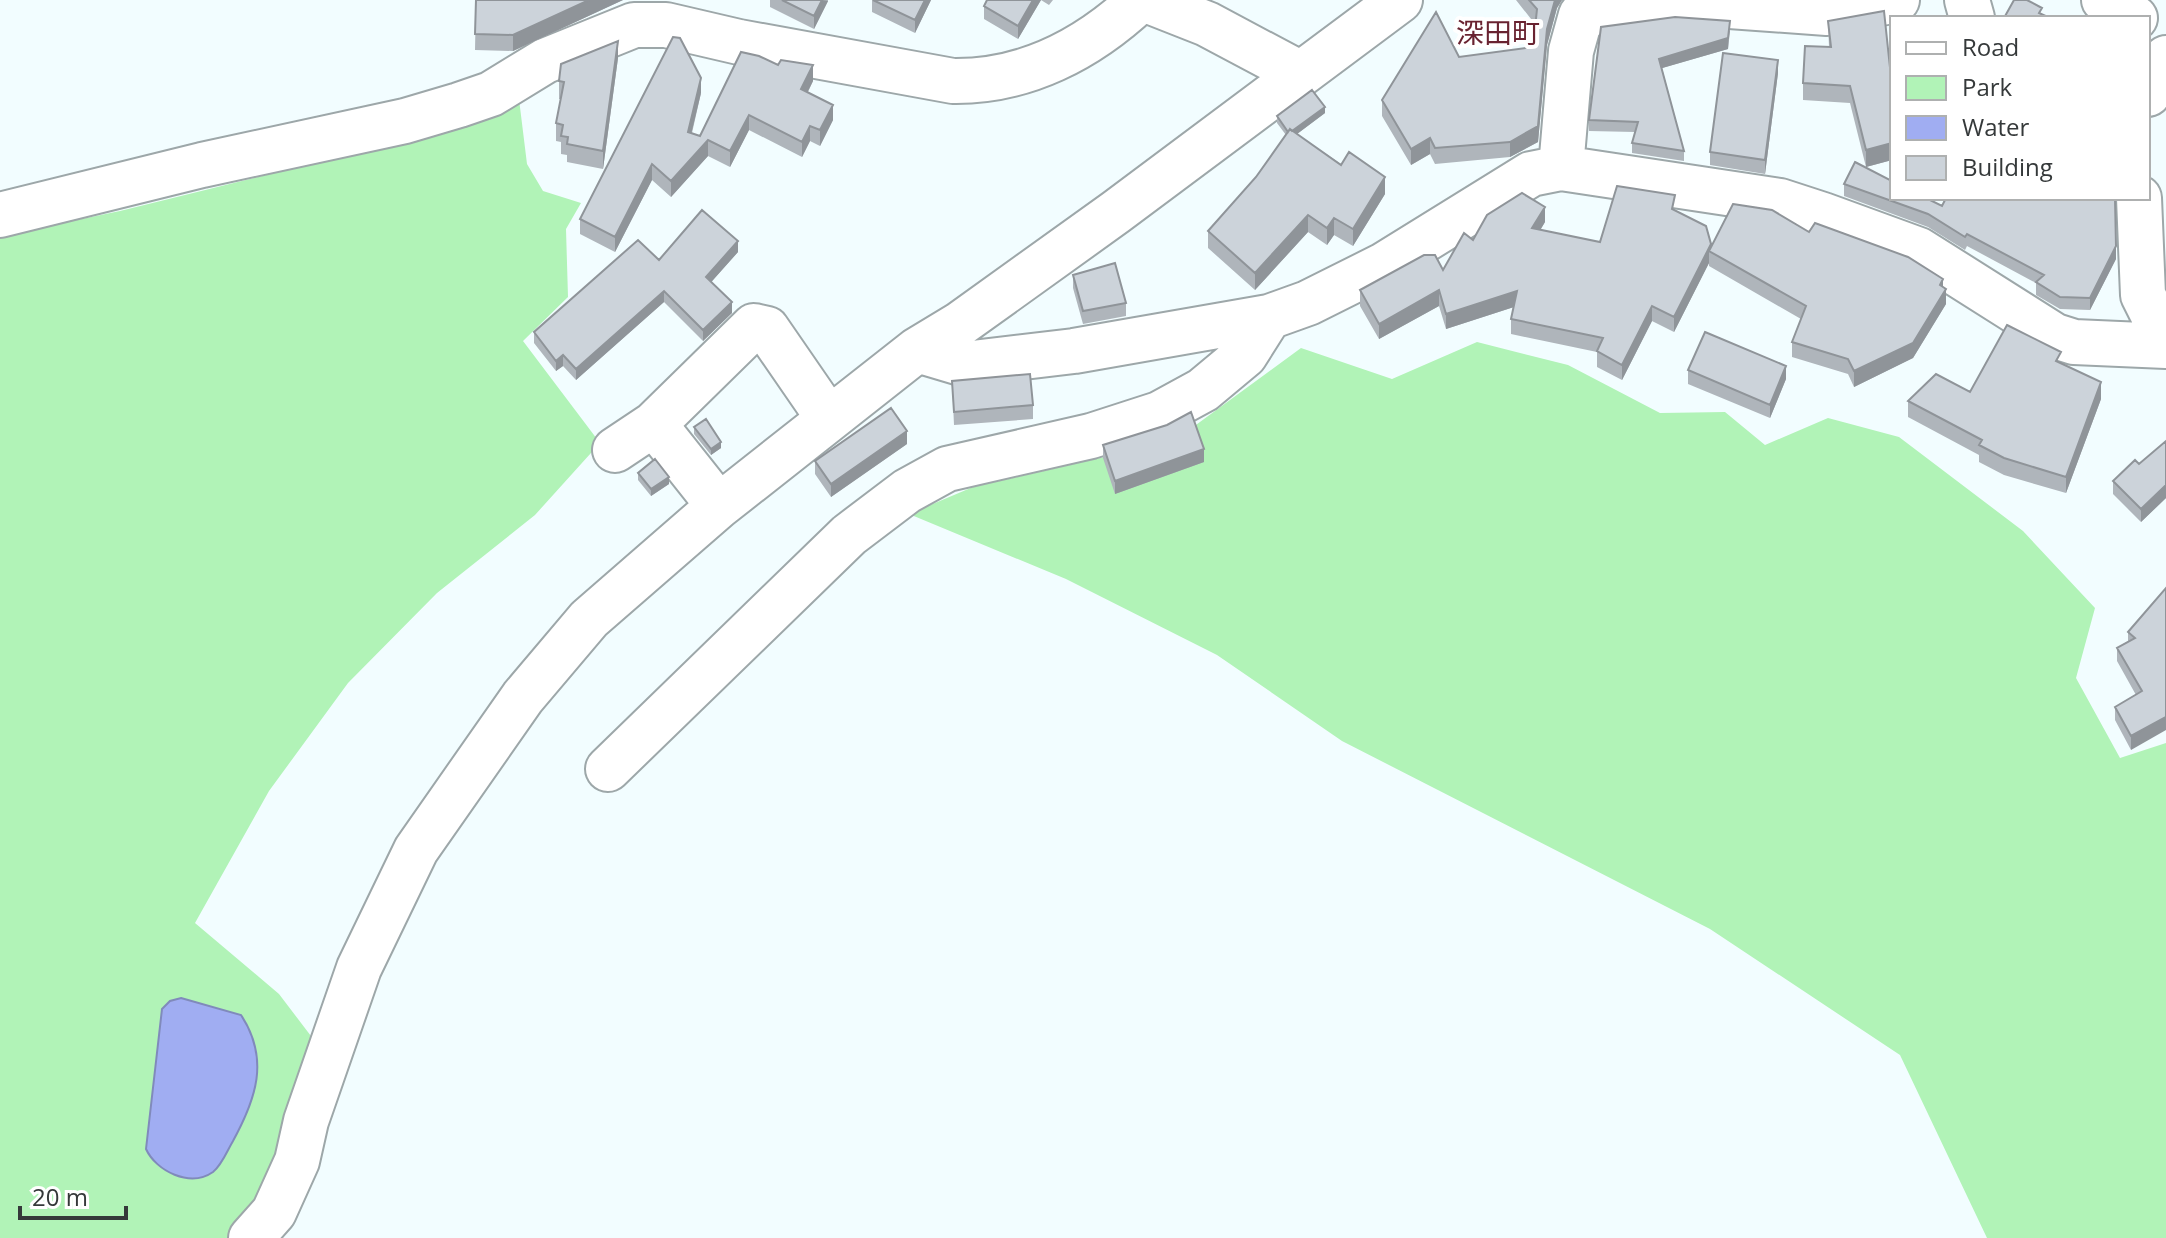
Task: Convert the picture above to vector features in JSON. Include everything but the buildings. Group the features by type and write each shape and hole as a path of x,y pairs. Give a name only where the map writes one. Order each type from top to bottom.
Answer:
{"street":[{"path":"0,215 202,165 405,121 459,105 491,94 555,56 634,25 666,25 739,42 953,81 986,82 1026,71 1076,50 1112,26 1140,0"},
{"path":"1146,0 1207,24 1301,74"},
{"path":"251,1238 274,1212 297,1161 306,1121 359,968 416,850 523,697 589,619 719,506 917,350 1020,281 1400,0"},
{"path":"1561,168 1571,51 1581,15 1674,2 1827,13 1897,0"},
{"path":"2104,0 2132,16"},
{"path":"2150,90 2166,58"},
{"path":"917,350 964,364 1074,351 1269,317 1308,303 1384,265 1531,174 1561,168 1780,201 1919,250 2055,336 2074,342 2166,344 2143,295 2139,200"},
{"path":"608,769 849,535 907,491 947,469 1091,436 1159,414 1203,390 1245,355 1269,317"},
{"path":"615,450 654,424 754,326 767,329 829,419"},
{"path":"654,424 719,506"}],"green space":[{"path":"518,91 527,164 543,191 581,203 566,229 568,297 523,341 600,443 535,515 437,593 348,683 269,791 195,923 279,994 314,1040 283,1149 237,1230 229,1238 0,1238 0,236 120,211 429,135"},
{"path":"1477,342 1568,365 1660,413 1725,412 1765,445 1828,418 1899,437 2023,531 2095,608 2076,678 2120,758 2166,743 2166,1238 1987,1238 1900,1055 1710,929 1342,741 1217,655 1066,579 909,514 973,487 1174,441 1301,348 1392,379"}],"water":[{"path":"181,998 241,1015 255,1047 256,1079 248,1110 219,1166 204,1177 175,1175 157,1164 146,1149 162,1009 170,1001"}],"district":[{"name":"深田町","path":"1498,33"}]}
